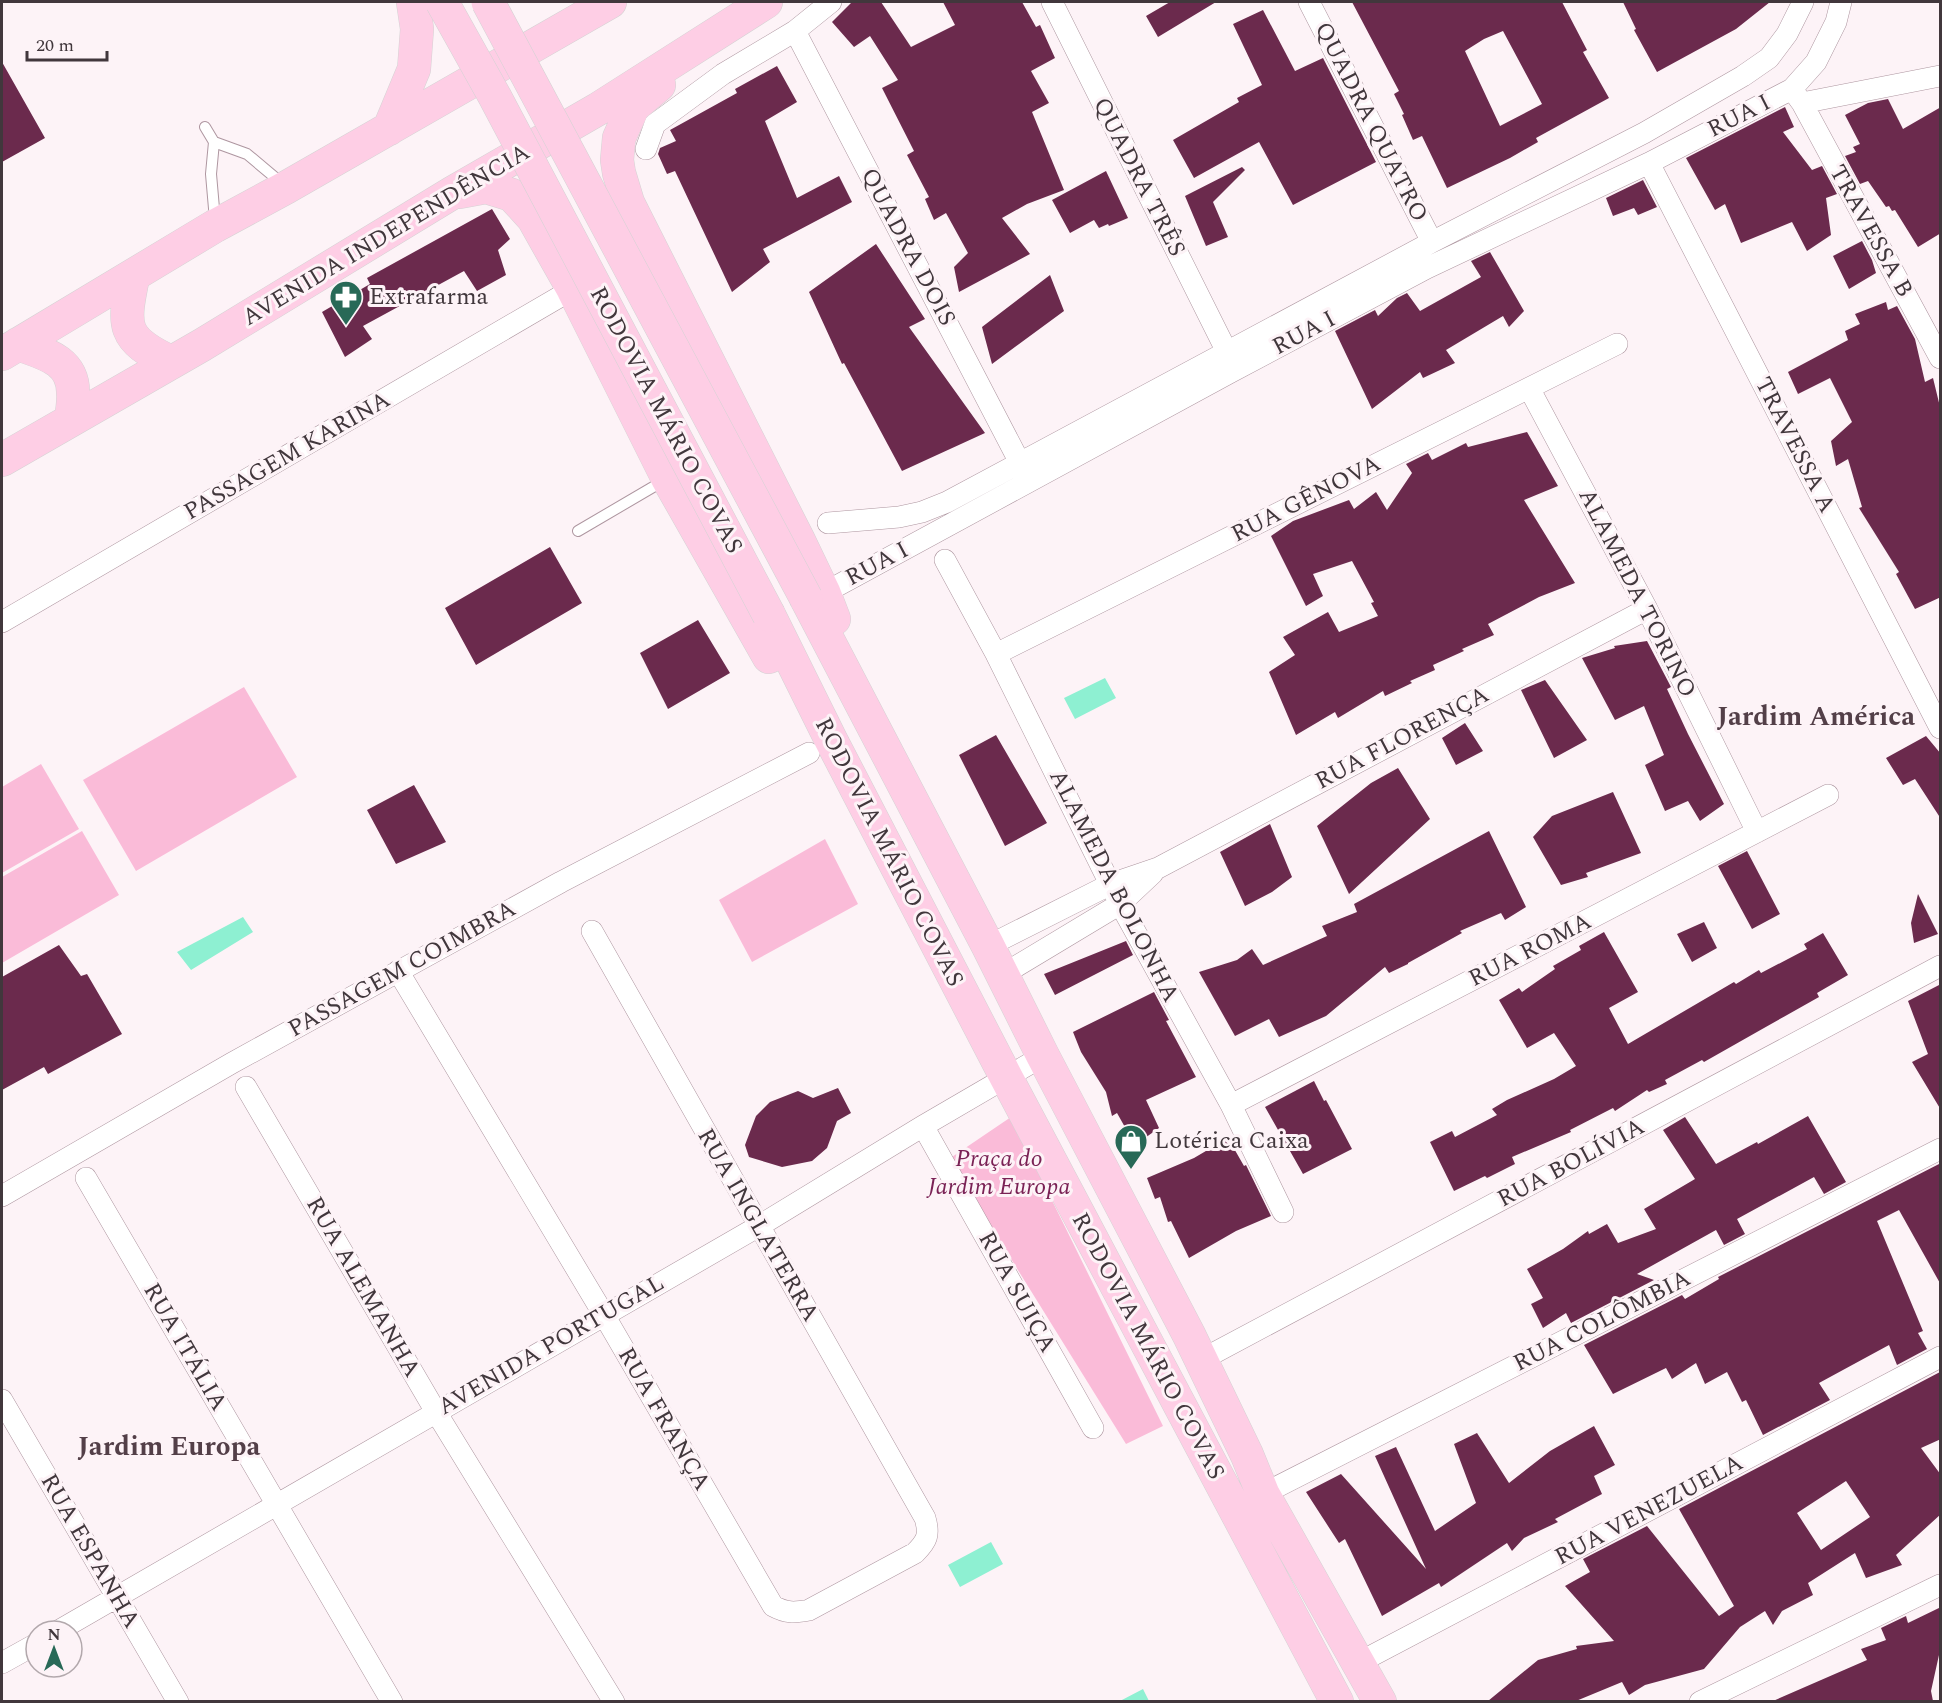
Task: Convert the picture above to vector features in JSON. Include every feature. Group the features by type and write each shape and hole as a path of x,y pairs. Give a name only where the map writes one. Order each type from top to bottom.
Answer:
{"main road":[{"path":"389,129 414,69 417,29 413,2"},
{"name":"RODOVIA MÁRIO COVAS","path":"442,2 769,615 820,747 1006,1077 1337,1701"},
{"name":"RODOVIA MÁRIO COVAS","path":"488,2 815,595 868,714 988,945 1042,1056 1201,1360 1247,1455 1263,1494 1380,1701"},
{"path":"10,349 215,226 610,2"},
{"name":"AVENIDA INDEPENDÊNCIA","path":"2,460 202,345 598,109 766,2"},
{"path":"727,27 633,107 619,138 617,160 619,173 628,203 815,595"},
{"path":"452,194 486,187 512,195 533,218 573,289 668,479 820,747"},
{"path":"134,276 126,312 130,332 146,351 171,362"},
{"path":"10,349 55,357 68,371 74,390 71,420"}],"street":[{"path":"646,149 655,124 723,74 795,31 831,2"},
{"name":"QUADRA TRÊS","path":"1052,2 1227,352"},
{"name":"QUADRA QUATRO","path":"1309,2 1432,242"},
{"path":"828,523 899,517 922,512 947,502 1432,242 1644,133 1743,76 1769,58 1787,34 1803,2"},
{"name":"RUA I","path":"1797,96 1836,22 1841,2"},
{"name":"QUADRA DOIS","path":"795,31 1020,463"},
{"name":"RUA I","path":"815,595 1426,268 1649,163 1797,96 1941,76"},
{"name":"TRAVESSA B","path":"1797,96 1941,358"},
{"name":"TRAVESSA A","path":"1649,163 1941,728"},
{"name":"PASSAGEM KARINA","path":"2,622 573,289"},
{"name":"RUA GÊNOVA","path":"996,654 1617,344"},
{"name":"ALAMEDA TORINO","path":"1529,388 1647,609 1757,832"},
{"name":"ALAMEDA BOLONHA","path":"945,560 996,654 1120,904 1232,1105 1283,1212"},
{"name":"RUA FLORENÇA","path":"988,945 1111,884 1158,868 1647,609"},
{"name":"PASSAGEM COIMBRA","path":"2,1196 232,1063 398,971 561,882 820,747"},
{"name":"RUA ROMA","path":"1232,1105 1828,795"},
{"name":"RUA FLORENÇA","path":"1002,975 1120,904 1158,868"},
{"name":"RUA INGLATERRA","path":"592,932 925,1518"},
{"name":"RUA BOLÍVIA","path":"1201,1360 1941,966"},
{"name":"RUA FRANÇA","path":"398,971 604,1315 773,1606 784,1612 797,1613 808,1610 915,1553 925,1540 928,1531 925,1518"},
{"name":"AVENIDA PORTUGAL","path":"79,1619 759,1226 1042,1056"},
{"name":"RUA ALEMANHA","path":"246,1087 436,1412 614,1701"},
{"name":"RUA SUIÇA","path":"923,1126 1094,1428"},
{"name":"RUA COLÔMBIA","path":"1263,1494 1941,1149"},
{"name":"RUA ITÁLIA","path":"86,1179 392,1701"},
{"name":"RUA VENEZUELA","path":"1358,1663 1941,1357"},
{"name":"RUA ESPANHA","path":"2,1400 178,1701"},
{"path":"1700,1701 1941,1585"},
{"path":"2,1663 24,1651"}],"lane":[{"path":"205,127 213,142 211,174 215,226"},
{"path":"213,142 247,154 287,187"},
{"path":"579,531 668,479"}],"green space":[{"path":"244,687 297,777 136,871 83,780"},
{"path":"41,764 79,829 2,873 2,787"},
{"path":"82,831 119,895 2,963 2,877"},
{"path":"825,839 858,904 752,962 719,900"},
{"name":"Praça do Jardim Europa","path":"1011,1117 1163,1426 1126,1444 949,1159"}],"shaded area":[{"path":"1105,678 1116,698 1075,719 1064,698"},
{"path":"243,917 253,932 191,970 177,952"},
{"path":"991,1542 1003,1564 960,1587 948,1565"},
{"path":"1143,1689 1149,1701 1120,1701"}],"building":[{"path":"852,2 881,2 911,47 955,25 943,2 1022,2 1036,27 1040,25 1055,58 1031,71 1049,103 1032,112 1064,190 1027,204 1002,218 1030,254 959,292 954,267 968,253 946,213 934,220 925,199 929,197 907,155 914,151 882,88 898,80 870,36 854,47 832,22"},
{"path":"1170,2 1216,2 1158,37 1146,16"},
{"path":"1352,2 1562,2 1587,50 1583,52 1609,98 1536,138 1538,142 1510,158 1447,188 1422,136 1413,140 1394,94 1399,91","holes":["1503,31 1542,104 1500,126 1465,51"]},
{"path":"1623,2 1770,2 1736,29 1657,72 1634,30 1636,29"},
{"path":"1263,10 1295,71 1323,58 1376,162 1293,205 1259,142 1194,178 1173,140 1239,102 1237,98 1262,85 1233,24"},
{"path":"2,62 45,138 2,162"},
{"path":"777,66 797,102 765,121 797,198 839,176 852,202 763,249 770,262 732,292 675,171 667,174 658,154 660,148 676,141 670,130 737,93 735,89"},
{"path":"1888,99 1903,129 1941,107 1941,233 1918,247 1895,210 1892,211 1889,206 1886,207 1868,181 1860,184 1845,156 1856,152 1853,147 1860,144 1845,115 1868,103"},
{"path":"1785,107 1794,127 1783,132 1812,170 1822,166 1837,194 1826,198 1831,235 1807,251 1792,222 1741,243 1725,204 1715,210 1686,158"},
{"path":"1242,167 1245,170 1213,202 1228,237 1206,246 1185,196"},
{"path":"1106,171 1128,218 1099,228 1094,220 1070,233 1052,200"},
{"path":"1643,180 1657,207 1638,215 1634,208 1613,216 1606,198"},
{"path":"492,209 510,239 498,250 506,275 477,291 464,271 363,326 372,339 345,357 322,312 370,284 367,278"},
{"path":"1862,241 1876,273 1849,289 1833,256"},
{"path":"876,244 925,319 909,327 985,433 902,471 844,363 842,364 809,292"},
{"path":"1490,252 1524,311 1509,327 1503,316 1446,350 1455,363 1423,378 1420,372 1372,409 1335,331 1375,310 1378,316 1397,298 1407,293 1420,311 1481,277 1471,261"},
{"path":"1050,275 1064,311 992,364 982,327"},
{"path":"1886,302 1888,310 1897,306 1915,339 1925,382 1933,378 1941,411 1941,597 1915,609 1896,574 1899,572 1859,508 1862,507 1848,459 1836,466 1831,441 1852,422 1830,378 1798,394 1788,372 1848,340 1845,331 1860,324 1855,314"},
{"path":"1527,432 1558,486 1524,500 1575,583 1539,597 1488,624 1494,635 1433,665 1435,670 1410,681 1412,683 1385,696 1383,691 1338,718 1335,712 1296,735 1269,672 1295,655 1283,637 1328,612 1339,632 1378,616 1371,603 1374,602 1352,561 1313,574 1323,596 1306,606 1271,536 1293,521 1349,500 1354,509 1376,492 1387,510 1412,473 1406,464 1428,453 1432,460 1466,443 1468,447"},
{"path":"550,547 582,603 476,665 445,608"},
{"path":"698,620 730,673 668,709 640,653"},
{"path":"1647,641 1671,687 1667,689 1688,734 1724,804 1700,821 1688,801 1665,811 1645,765 1664,755 1644,706 1615,720 1582,658 1615,648 1614,646"},
{"path":"1545,680 1587,740 1554,758 1521,690"},
{"path":"1465,723 1483,751 1456,765 1442,738"},
{"path":"996,735 1047,823 1005,846 959,755"},
{"path":"1926,736 1941,754 1941,819 1915,779 1903,785 1886,758"},
{"path":"1398,768 1430,819 1349,894 1317,826 1371,783"},
{"path":"414,785 446,842 396,864 367,810"},
{"path":"1613,792 1641,853 1586,873 1588,877 1561,885 1533,837 1552,816"},
{"path":"1270,824 1292,877 1272,892 1245,906 1220,852"},
{"path":"1489,831 1526,907 1505,920 1501,913 1460,931 1462,933 1389,973 1385,967 1326,1016 1279,1037 1269,1019 1235,1036 1199,972 1237,960 1252,949 1263,965 1327,936 1322,926 1357,912 1354,904"},
{"path":"1747,851 1780,914 1752,929 1718,866"},
{"path":"1918,894 1938,934 1914,943 1911,923"},
{"path":"1704,922 1717,948 1692,962 1677,934"},
{"path":"1604,932 1638,992 1609,1008 1628,1044 1734,982 1736,984 1759,970 1761,973 1807,949 1804,944 1823,933 1848,975 1817,993 1819,997 1704,1062 1702,1060 1665,1080 1667,1084 1649,1092 1647,1090 1615,1111 1613,1108 1570,1130 1571,1132 1512,1157 1515,1164 1454,1191 1430,1142 1452,1131 1455,1137 1497,1115 1492,1109 1507,1100 1554,1079 1576,1066 1554,1033 1527,1048 1499,1000 1519,988 1522,992 1555,969 1553,966 1581,950 1579,946"},
{"path":"1126,941 1133,955 1055,995 1044,974"},
{"path":"59,945 81,976 87,974 122,1034 48,1074 44,1067 2,1090 2,977"},
{"path":"1941,984 1941,1110 1912,1062 1928,1054 1908,1001"},
{"path":"1154,992 1169,1020 1166,1021 1196,1077 1146,1100 1159,1128 1135,1145 1117,1113 1112,1116 1106,1092 1081,1052 1073,1032"},
{"path":"1314,1081 1352,1149 1303,1174 1265,1107"},
{"path":"838,1088 851,1113 837,1121 827,1148 812,1161 782,1167 749,1157 745,1145 756,1116 770,1102 798,1091 813,1098"},
{"path":"1808,1116 1846,1182 1824,1194 1814,1177 1737,1219 1745,1234 1724,1245 1716,1230 1637,1274 1654,1280 1571,1323 1566,1313 1543,1328 1531,1304 1543,1298 1527,1269 1563,1249 1588,1231 1589,1234 1607,1224 1618,1243 1656,1229 1644,1209 1695,1179 1663,1130 1685,1117 1716,1164"},
{"path":"1228,1138 1244,1166 1246,1165 1271,1216 1236,1231 1189,1258 1171,1221 1168,1222 1160,1197 1155,1199 1147,1178 1194,1158"},
{"path":"1941,1163 1941,1285 1899,1210 1877,1221 1923,1331 1918,1333 1927,1349 1897,1365 1889,1345 1819,1383 1830,1400 1763,1435 1746,1400 1742,1402 1727,1372 1705,1384 1696,1363 1672,1379 1666,1368 1613,1394 1584,1345 1682,1295 1685,1299 1719,1279 1718,1277"},
{"path":"1940,1372 1941,1439 1921,1448 1941,1475 1941,1514 1896,1555 1902,1565 1866,1578 1855,1553 1808,1583 1813,1595 1782,1611 1773,1625 1765,1611 1740,1627 1704,1669 1645,1685 1629,1695 1622,1682 1576,1701 1488,1701 1538,1660 1577,1649 1576,1646 1614,1641 1565,1586 1590,1572 1583,1559 1647,1526 1719,1616 1734,1606 1679,1509","holes":["1846,1481 1870,1517 1821,1550 1797,1513"]},
{"path":"1594,1426 1615,1465 1594,1476 1602,1494 1555,1519 1558,1522 1524,1538 1512,1551 1507,1543 1441,1587 1439,1583 1382,1616 1345,1539 1339,1543 1306,1492 1341,1474 1426,1569 1375,1456 1396,1447 1435,1531 1476,1503 1454,1444 1477,1433 1509,1483 1550,1451"},
{"path":"1941,1607 1941,1646 1931,1691 1933,1701 1773,1701 1867,1660 1861,1649 1886,1640 1881,1628 1906,1616 1908,1623"}],"place":[{"name":"Extrafarma","path":"346,326"},
{"name":"Lotérica Caixa","path":"1131,1170"}],"district":[{"name":"Jardim América","path":"1816,717"},
{"name":"Jardim Europa","path":"169,1447"}]}
